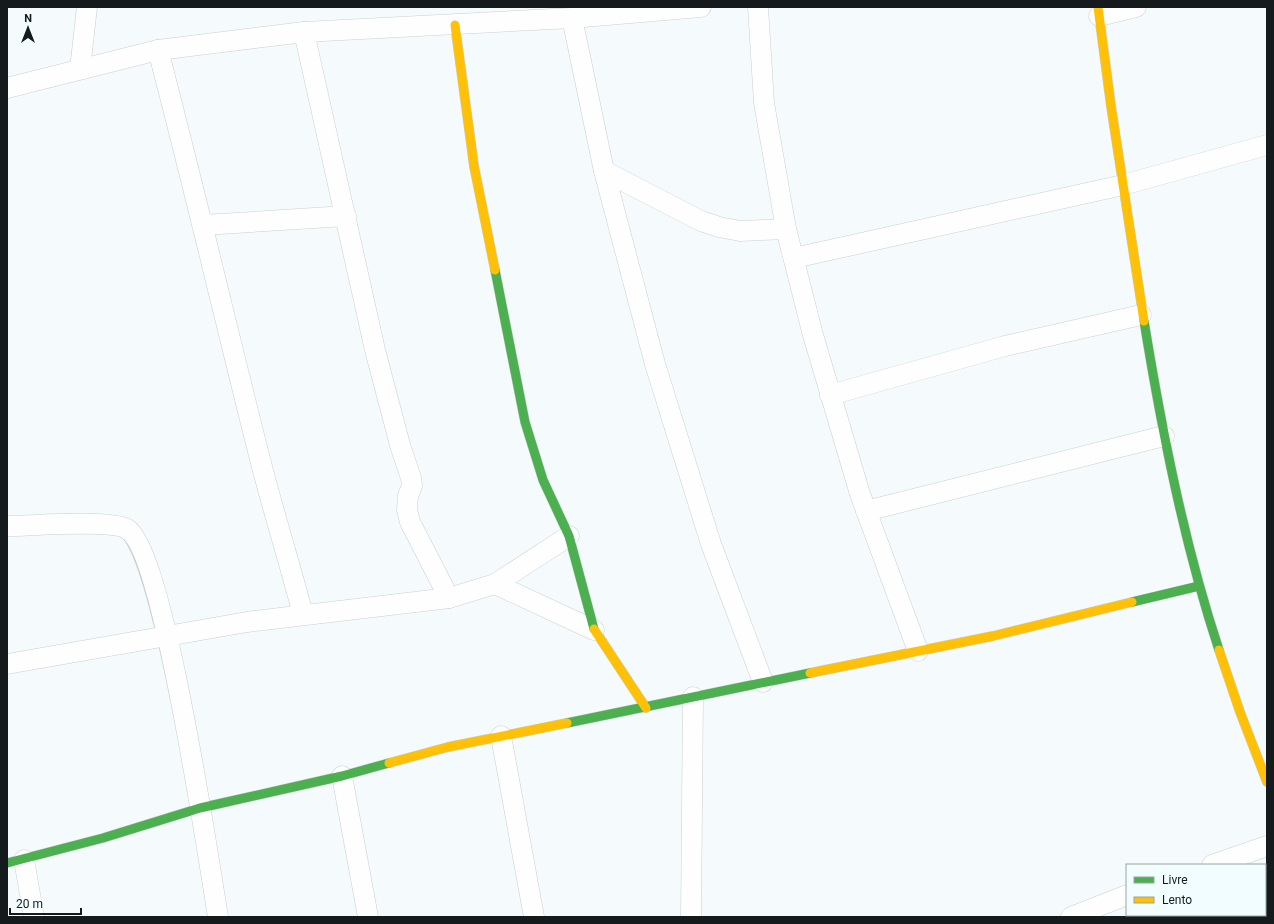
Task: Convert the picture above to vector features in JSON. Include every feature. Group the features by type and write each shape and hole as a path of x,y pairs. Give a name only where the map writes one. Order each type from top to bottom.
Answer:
{"street":[{"path":"80,69 87,7"},
{"path":"7,88 158,50 304,32 455,25 512,14 572,18 701,7"},
{"path":"758,7 764,103 786,229 830,395 866,511 918,651"},
{"path":"1136,7 1099,12 1141,315 1164,436 1199,586 1242,716 1267,782"},
{"path":"572,18 604,171 657,372 711,544 763,682"},
{"path":"455,25 474,166 525,422 543,480 569,536 594,630 646,708"},
{"path":"304,32 377,357 400,445 411,478 412,486 408,496 407,510 410,522 449,598"},
{"path":"158,50 203,225 261,464 303,614"},
{"path":"794,258 1123,185 1267,145"},
{"path":"604,171 690,215 720,227 740,231 786,229"},
{"path":"203,225 346,216"},
{"path":"830,395 1005,346 1141,315"},
{"path":"866,511 1164,436"},
{"path":"7,526 107,524 128,529 136,537 147,561 168,635 200,808 218,917"},
{"path":"7,664 168,635 303,614 414,604 449,598 494,584 569,536"},
{"path":"494,584 594,630"},
{"path":"34,917 16,862 200,808 342,776 448,748 501,736 646,708 763,682 993,636 1199,586"},
{"path":"691,917 694,697"},
{"path":"501,736 534,917"},
{"path":"342,776 368,917"},
{"path":"1215,864 1267,846"},
{"path":"1071,917 1126,895"}],"traffic: fast":[{"path":"495,270 525,422 543,480 569,536 594,629"},
{"path":"1144,321 1158,404 1175,487 1206,610 1219,650"},
{"path":"1132,602 1199,586"},
{"path":"567,723 810,673"},
{"path":"7,863 103,838 200,808 342,776 389,763"}],"traffic: slow":[{"path":"1098,7 1111,106 1144,321"},
{"path":"455,25 474,166 495,270"},
{"path":"810,673 993,636 1132,602"},
{"path":"594,629 646,708"},
{"path":"1219,650 1240,712 1267,782"},
{"path":"389,763 448,747 567,723"}]}
